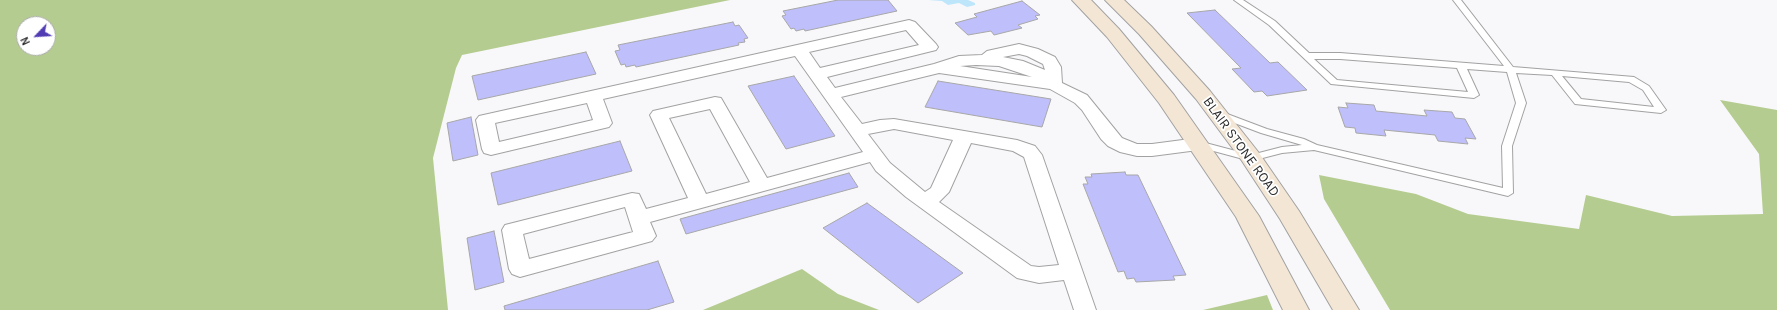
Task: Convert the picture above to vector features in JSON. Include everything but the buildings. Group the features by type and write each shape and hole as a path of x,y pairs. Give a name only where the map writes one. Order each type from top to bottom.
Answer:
{"main road":[{"path":"1081,0 1114,33 1162,93 1198,144 1247,216 1296,310"},
{"name":"BLAIR STONE ROAD","path":"1114,0 1145,30 1203,95 1251,158 1291,217 1346,310"}],"street":[{"path":"593,96 603,123 491,149 485,120 909,25 930,47 816,74"},
{"path":"983,67 993,54 1019,49 1032,52 1050,61 1053,67 1054,85"},
{"path":"799,50 883,167 924,202 1026,273 1039,275 1072,272"},
{"path":"830,94 939,68 959,61 1054,85 1081,99 1088,106 1108,135 1115,142 1127,148 1152,150 1198,144"},
{"path":"700,202 659,115 715,102 761,186"},
{"path":"857,131 880,125 894,124 1017,146 1028,150 1033,155 1085,310"},
{"path":"924,202 939,192 964,137"},
{"path":"639,218 875,155"},
{"path":"632,199 639,218 645,236 520,269 512,230 632,199"}],"lane":[{"path":"1238,0 1272,23 1334,82 1474,95 1461,66"},
{"path":"1217,114 1264,131 1301,141 1314,147 1508,193 1507,146 1521,103 1512,70 1457,0"},
{"path":"1307,56 1340,56 1631,79 1646,88 1661,110 1578,102 1555,74"},
{"path":"1198,144 1251,158 1282,150 1314,147"}],"green space":[{"path":"0,0 730,0 462,55 456,68 433,158 448,310 0,310"},
{"path":"1720,100 1777,110 1777,310 1390,310 1324,199 1319,175 1416,194 1468,214 1579,229 1586,195 1672,216 1763,214 1759,154"},
{"path":"802,269 838,294 879,310 703,310"},
{"path":"1267,295 1273,310 1203,310"}],"water":[{"path":"928,0 968,0 975,3 975,5 967,7 959,3 948,5 942,1"}]}
